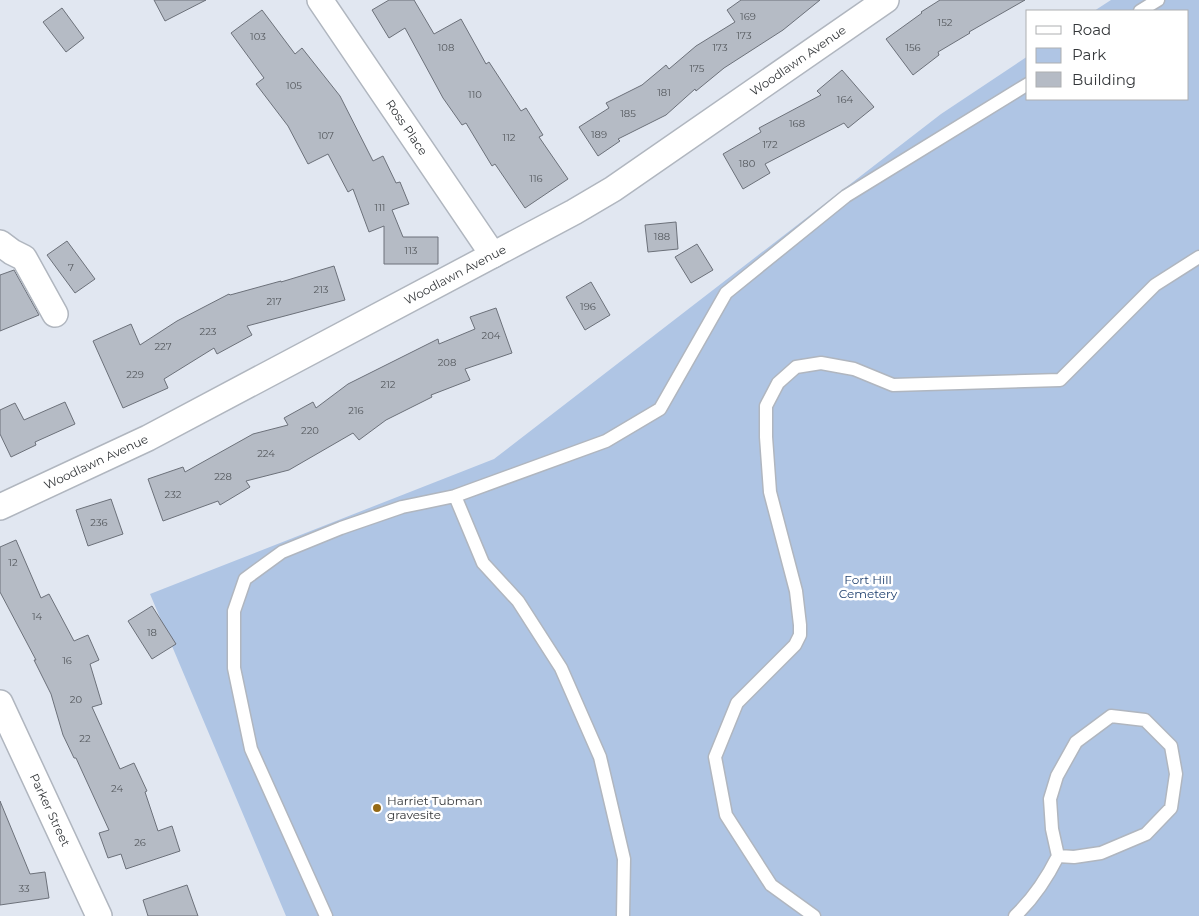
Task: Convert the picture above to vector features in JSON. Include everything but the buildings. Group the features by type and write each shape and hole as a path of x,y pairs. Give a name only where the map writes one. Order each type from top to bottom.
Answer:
{"street":[{"name":"Ross Place","path":"320,0 493,255"},
{"name":"Woodlawn Avenue","path":"0,507 148,438 574,212 613,189 886,0"},
{"path":"0,243 24,258 56,314"},
{"name":"Parker Street","path":"0,703 99,916"}],"lane":[{"path":"1142,10 1158,0"},
{"path":"326,916 251,749 234,668 234,611 245,579 282,552 341,528 402,508 455,496 606,441 660,409 726,292 846,196 1026,85"},
{"path":"814,916 771,885 726,814 715,757 738,703 795,645 800,635 796,591 770,492 766,406 778,383 796,367 821,363 854,369 893,385 1060,380 1156,285 1199,256"},
{"path":"455,496 483,563 518,601 561,668 600,756 624,859 623,916"},
{"path":"1015,916 1048,876 1058,856 1052,829 1050,799 1057,776 1076,742 1111,716 1145,720 1171,746 1176,774 1171,808 1146,834 1101,853 1074,857 1058,856"}],"green space":[{"name":"Fort Hill Cemetery","path":"1111,0 1199,0 1199,916 286,916 150,594 494,459 941,114 1026,57 1026,100 1189,100 1189,10 1096,10"}],"place":[{"name":"Harriet Tubman gravesite","path":"377,808"}]}
